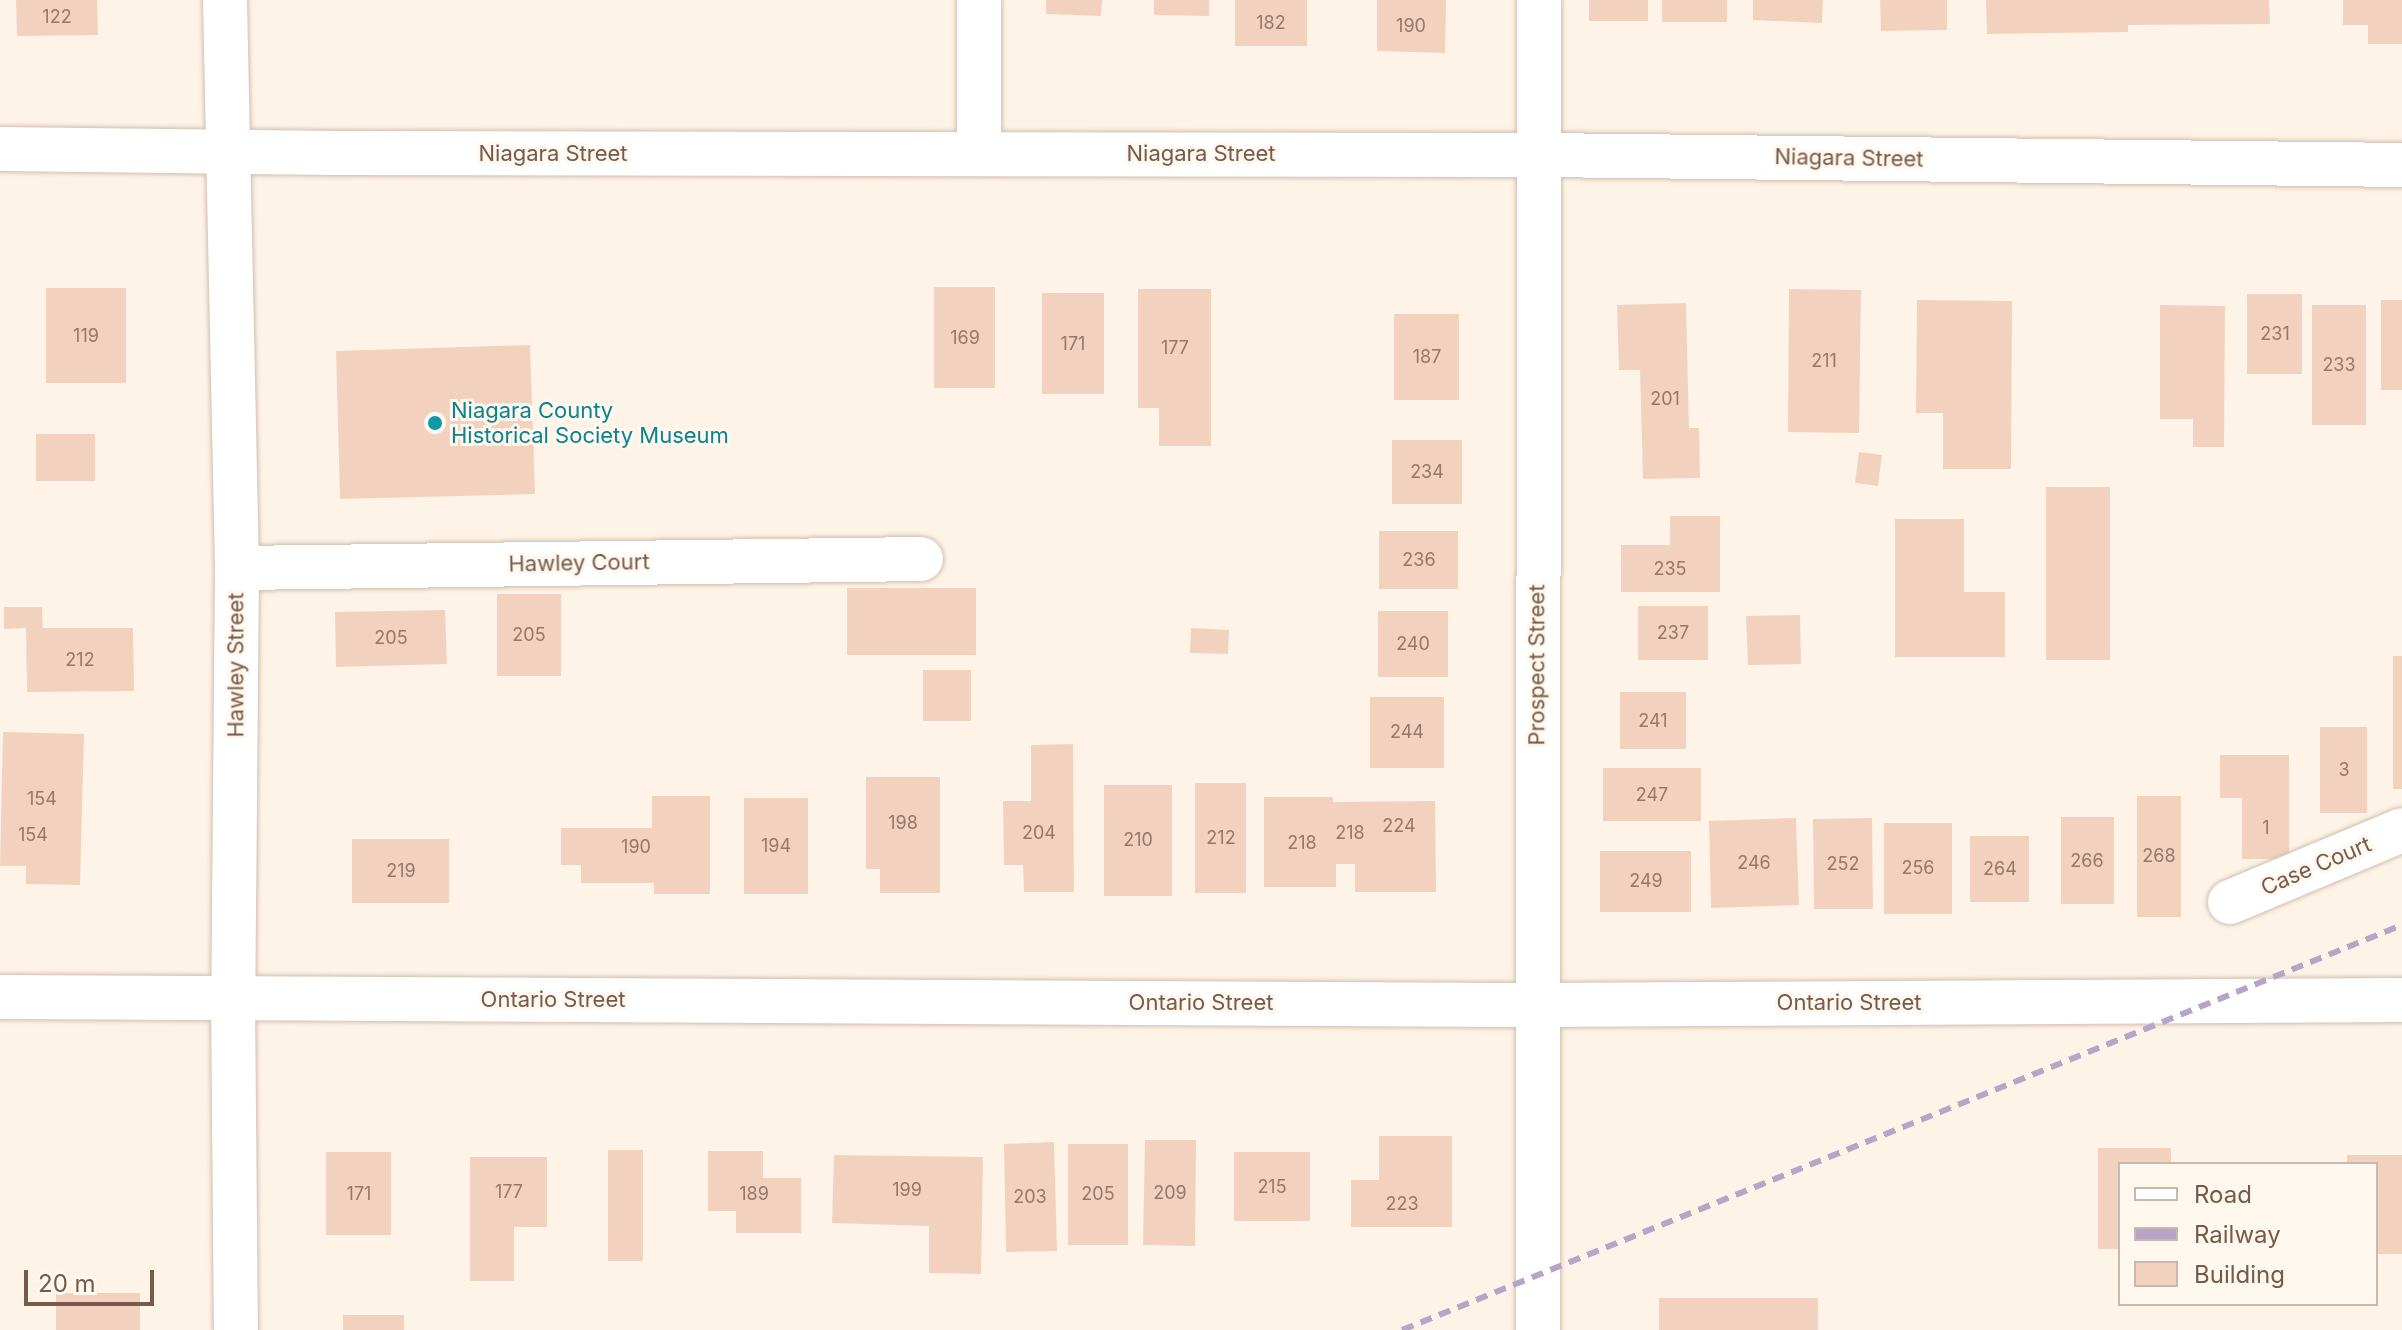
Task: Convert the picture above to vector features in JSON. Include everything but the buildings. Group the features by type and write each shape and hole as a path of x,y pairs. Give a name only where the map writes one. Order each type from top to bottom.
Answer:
{"street":[{"name":"Hawley Street","path":"225,0 237,568 233,998 236,1330"},
{"path":"979,0 979,154"},
{"name":"Prospect Street","path":"1538,1330 1539,0"},
{"name":"Niagara Street","path":"0,149 227,153 1539,155 2402,165"},
{"name":"Hawley Court","path":"237,568 921,559"},
{"name":"Case Court","path":"2230,902 2402,830"},
{"name":"Ontario Street","path":"0,997 1536,1005 2402,1000"}],"railway":[{"path":"1402,1330 2402,925"}],"place":[{"name":"Niagara County Historical Society Museum","path":"435,423"}]}
